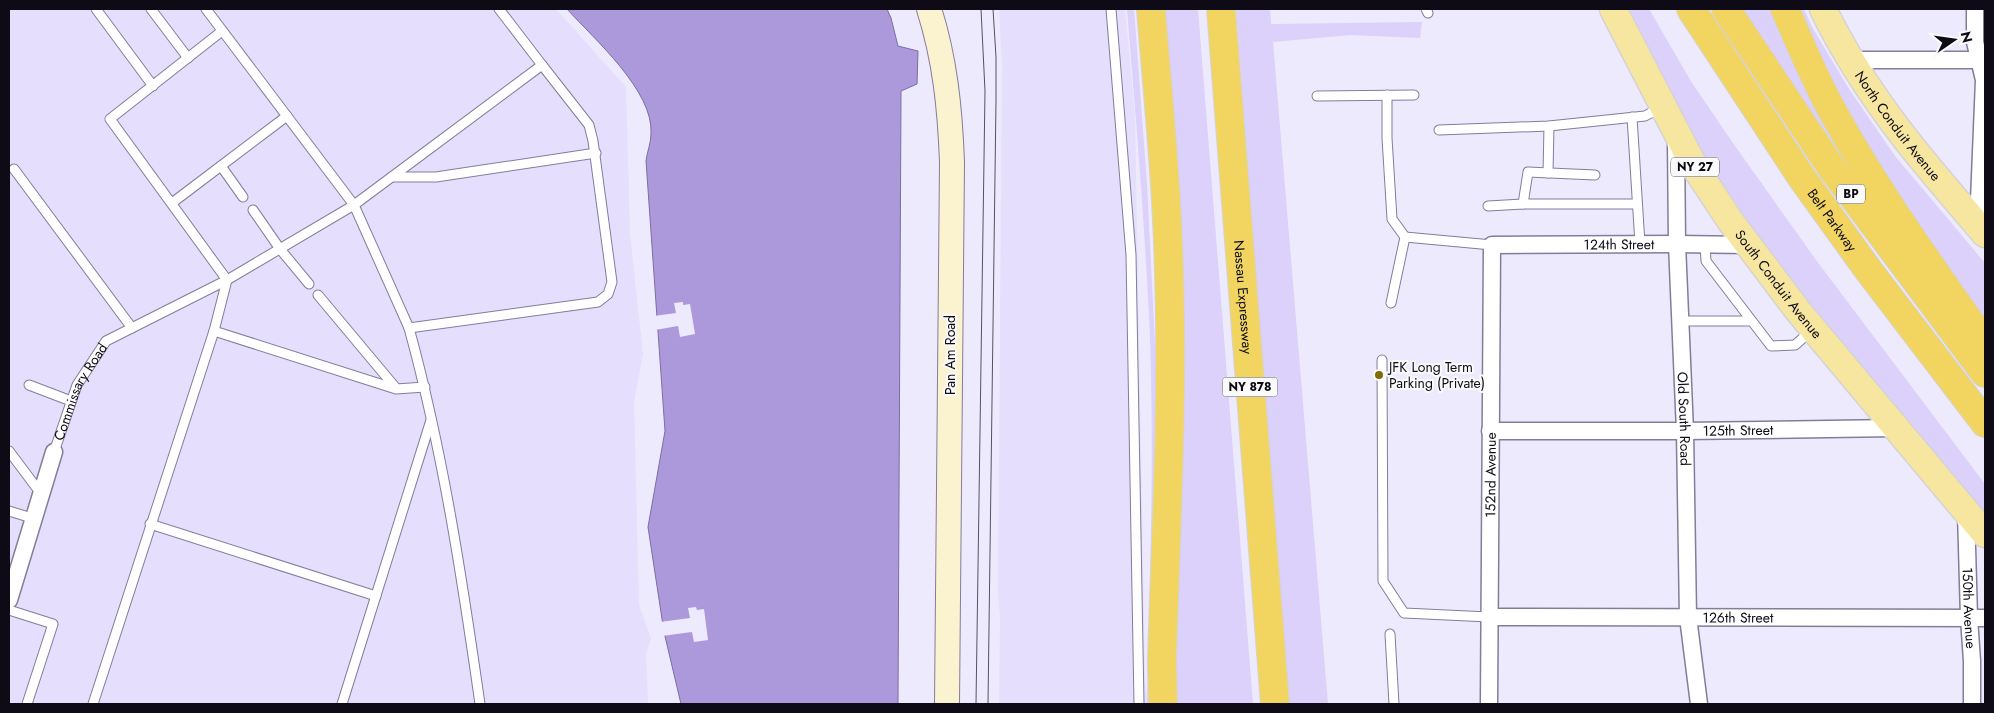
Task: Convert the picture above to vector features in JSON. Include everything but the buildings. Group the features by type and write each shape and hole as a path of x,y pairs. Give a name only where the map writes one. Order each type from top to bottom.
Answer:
{"highway":[{"path":"1151,9 1170,275 1170,386 1162,659 1163,704"},
{"name":"Nassau Expressway","path":"1221,9 1275,704"},
{"path":"1676,9 1739,84"},
{"name":"Belt Parkway","path":"1691,9 1739,84 1835,224 1985,423"},
{"name":"BP","path":"1726,9 1831,167 1985,373"},
{"path":"1785,9 1822,90 1852,144 1903,226 1985,344"}],"main road":[{"name":"South Conduit Avenue","path":"1613,9 1709,192 1813,329 1985,534"},
{"name":"North Conduit Avenue","path":"1822,9 1851,60 1896,126 1982,230"}],"street":[{"name":"Pan Am Road","path":"930,9 944,69 952,162 947,704"},
{"path":"1975,9 1975,42 1982,60 1984,80 1982,230"},
{"path":"1851,60 1982,60"},
{"name":"Old South Road","path":"1676,131 1677,244 1685,431 1688,617 1699,704"},
{"name":"124th Street","path":"1492,245 1748,245"},
{"name":"152nd Avenue","path":"1489,704 1492,245"},
{"name":"125th Street","path":"1490,431 1895,428"},
{"name":"Commissary Road","path":"9,600 54,452"},
{"name":"150th Avenue","path":"1966,512 1977,618 1972,660 1972,704"},
{"name":"126th Street","path":"1489,616 1977,618"}],"lane":[{"path":"96,9 153,86"},
{"path":"151,9 188,58"},
{"path":"206,9 354,205 409,328 432,417 458,550 480,704"},
{"path":"409,328 598,302 608,294 612,282 596,153 589,125 499,9"},
{"path":"1111,9 1131,255 1139,704"},
{"path":"93,704 214,331 226,280 110,119 222,31"},
{"name":"Commissary Road","path":"54,452 71,400 84,372 106,341 226,280 354,205 542,65"},
{"path":"1387,95 1387,138 1392,219 1405,237 1391,303"},
{"path":"1317,96 1414,95"},
{"path":"1439,130 1549,126 1645,116 1663,106"},
{"path":"172,203 287,116"},
{"path":"1632,117 1640,244"},
{"path":"1548,173 1549,126"},
{"path":"392,177 436,177 596,153"},
{"path":"221,166 243,197"},
{"path":"14,170 132,328"},
{"path":"1523,204 1528,172 1595,175"},
{"path":"1488,206 1523,204 1637,204"},
{"path":"253,210 280,249 309,284"},
{"path":"1405,237 1492,245"},
{"path":"1705,244 1706,262 1771,346 1795,345 1813,329"},
{"path":"318,296 396,389"},
{"path":"1681,321 1751,321"},
{"path":"214,331 396,389 425,387"},
{"path":"1382,360 1383,581 1404,613 1489,616"},
{"path":"29,385 71,400"},
{"path":"342,704 432,417"},
{"path":"9,451 42,495"},
{"path":"9,511 35,519"},
{"path":"150,524 376,596"},
{"path":"9,610 53,624 27,704"},
{"path":"1390,634 1394,704"}],"shaded area":[{"path":"9,9 556,9 626,87 630,234 643,354 634,402 639,605 651,638 646,654 648,704 9,704"},
{"path":"567,9 887,9 898,46 918,51 917,84 901,91 898,704 681,704 664,632 648,527 665,431 646,161 651,137 649,118 643,101 633,83 606,50"},
{"path":"999,9 1125,9 1135,116 1145,684 1148,704 999,704 1000,617 998,594 1002,64"},
{"path":"1127,9 1134,9 1147,184 1158,403 1154,704 1147,704 1152,475 1150,337 1143,214"},
{"path":"1159,9 1198,9 1253,704 1168,704"},
{"path":"1236,9 1270,9 1271,24 1422,22 1420,38 1351,35 1273,42 1328,704 1288,704"},
{"path":"1626,9 1649,9 1692,83 1735,146 1816,260 1985,484 1985,519 1780,277 1702,163"},
{"path":"1739,9 1774,9 1844,150 1837,156"},
{"path":"1791,9 1804,9 1812,27 1849,89 1895,156 1985,263 1985,333 1871,165"}],"pier":[{"path":"683,302 683,305 690,304 695,334 680,337 678,326 655,330 654,316 676,313 674,303"},
{"path":"696,607 697,610 704,609 708,640 694,642 692,632 662,636 660,622 690,618 688,608"}],"tram line":[{"path":"976,704 985,91 981,9"},
{"path":"988,704 996,100 993,9"}],"place":[{"name":"JFK Long Term Parking (Private)","path":"1379,375"}]}
